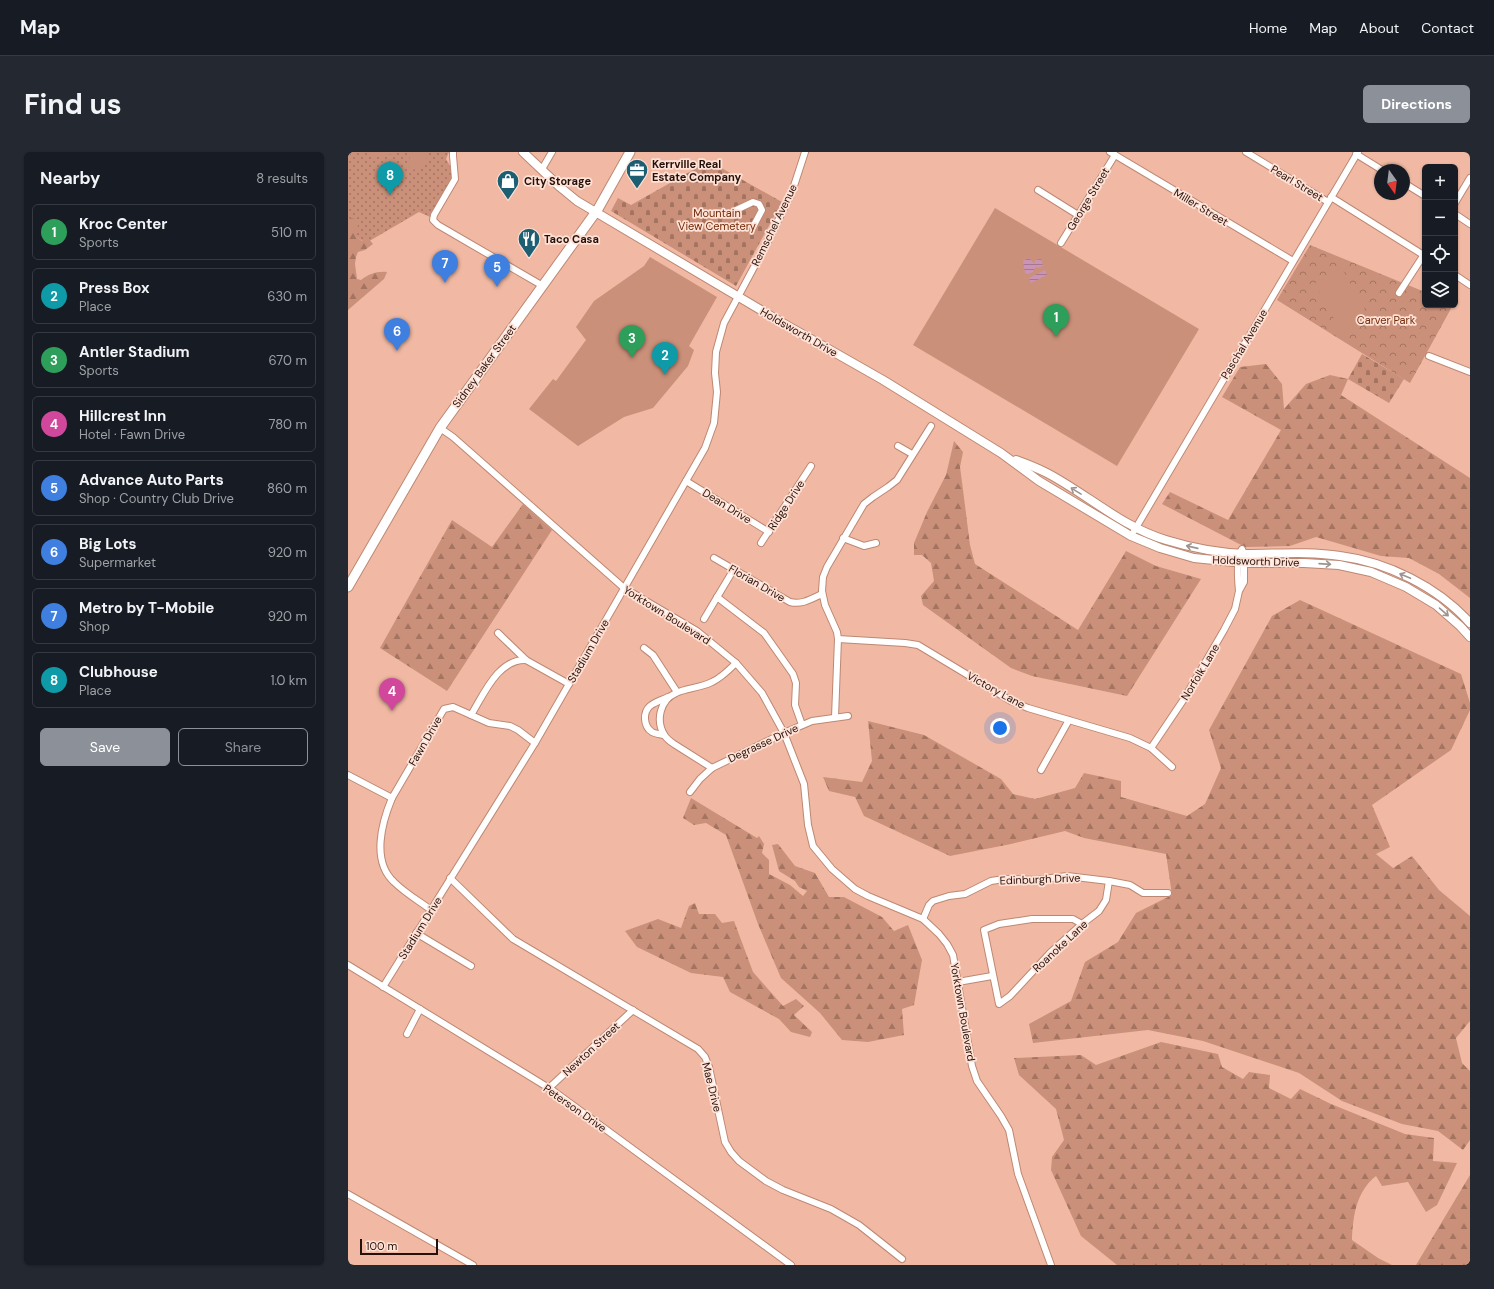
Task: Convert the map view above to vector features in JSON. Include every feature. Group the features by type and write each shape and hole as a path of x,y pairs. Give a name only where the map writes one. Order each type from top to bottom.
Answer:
{"main road":[{"name":"Holdsworth Drive","path":"523,152 577,201 738,297 884,380 1001,453 1040,481 1131,536 1160,548 1194,558 1241,563 1304,563 1339,565 1371,572 1406,587 1436,605 1470,637"},
{"name":"Sidney Baker Street","path":"348,587 440,428 596,212 630,152"},
{"name":"Holdsworth Drive","path":"1001,453 1047,473 1136,528 1163,539 1192,548 1242,554 1304,553 1340,556 1374,563 1410,578 1442,597 1470,623"}],"street":[{"path":"453,152 455,179 434,215 433,220 438,225 544,286"},
{"path":"542,169 552,152"},
{"name":"Remschel Avenue","path":"738,297 792,192 805,152"},
{"name":"Pearl Street","path":"1246,152 1330,199 1422,254"},
{"name":"George Street","path":"1061,243 1112,153"},
{"name":"Miller Street","path":"1112,153 1293,262"},
{"path":"1357,153 1374,165"},
{"name":"Paschal Avenue","path":"1131,536 1357,153"},
{"path":"1457,200 1470,178"},
{"path":"1410,187 1422,194"},
{"path":"1038,190 1078,215"},
{"path":"734,211 753,202 759,204 762,210 753,227"},
{"path":"1458,216 1470,224"},
{"path":"1400,293 1422,258"},
{"path":"1458,278 1470,285"},
{"name":"Stadium Drive","path":"383,987 534,743 705,448 714,423 717,392 715,373 716,352 724,323 738,297"},
{"path":"1429,356 1470,372"},
{"path":"835,717 838,639 837,632 822,594 822,582 825,572 864,504 897,480 931,426"},
{"name":"Yorktown Boulevard","path":"440,428 450,434 624,588 697,631 736,663 762,693 784,733 804,784 808,830 813,846 832,869 855,889 868,896 924,918 947,944 953,955 972,1066 977,1081 1009,1130 1018,1174 1051,1265"},
{"path":"898,446 912,454"},
{"name":"Ridge Drive","path":"761,544 811,466"},
{"name":"Dean Drive","path":"686,481 769,532"},
{"path":"844,538 864,546 876,543"},
{"name":"Norfolk Lane","path":"1151,748 1184,699 1235,608 1239,592 1244,582 1241,563 1242,554"},
{"name":"Florian Drive","path":"714,558 790,602 797,604 803,603 822,594"},
{"path":"704,619 734,569"},
{"path":"717,597 764,633 793,674 796,683 796,705 802,725"},
{"path":"498,633 526,660 569,684"},
{"name":"Victory Lane","path":"838,639 905,642 918,645 1011,701 1028,708 1130,738 1151,748 1172,767"},
{"path":"644,648 653,655 677,692"},
{"path":"471,715 490,683 505,666 518,660 526,660"},
{"path":"712,768 674,744 664,735 652,732 645,720 646,714 649,706 677,692 703,686 714,681 736,663"},
{"path":"664,735 660,719 661,710 664,702 669,697"},
{"name":"Fawn Drive","path":"431,910 393,882 382,862 381,844 387,810 392,798 444,709 453,707 489,723 510,726 518,730 534,743"},
{"name":"Degrasse Drive","path":"690,792 700,779 712,768 784,733 802,725 835,717 848,716"},
{"path":"1041,770 1069,720"},
{"path":"348,775 392,798"},
{"name":"Edinburgh Drive","path":"924,918 929,905 934,901 949,896 965,894 991,881 1004,879 1036,880 1067,876 1110,880 1130,885 1143,893 1168,893"},
{"name":"Mae Drive","path":"450,878 513,939 694,1045 705,1057 709,1067 725,1142 739,1161 766,1181 783,1190 831,1209 859,1225 902,1259"},
{"name":"Roanoke Lane","path":"992,976 998,1004 1010,996 1050,954 1082,924 1099,911 1106,900 1110,880"},
{"path":"958,982 992,976 984,930 999,924 1032,919 1073,919 1082,924"},
{"path":"416,933 471,966"},
{"name":"Peterson Drive","path":"348,965 549,1088 791,1265"},
{"path":"407,1034 420,1009"},
{"name":"Newton Street","path":"549,1088 633,1010"},
{"path":"348,1194 473,1265"}],"green space":[{"path":"348,152 449,152 446,159 450,165 451,172 449,186 430,217 419,212 366,243 348,232"},
{"path":"370,152 397,152 395,155 385,154 375,158 370,156"},
{"path":"414,152 423,152 426,154 427,158 420,167 413,170 408,165 410,156"},
{"name":"Mountain View Cemetery","path":"709,161 782,202 736,286 611,211 618,198 631,205"},
{"path":"995,208 1199,329 1117,466 913,345"},
{"path":"348,218 356,219 359,222 355,236 362,241 368,238 373,244 365,250 358,252 355,264 357,279 361,280 376,273 387,272 384,279 348,310"},
{"name":"Carver Park","path":"1310,245 1422,291 1422,308 1451,308 1410,383 1277,300"},
{"path":"650,257 717,297 689,346 694,350 688,366 653,408 624,417 578,446 529,409 553,379 556,381 586,340 576,327 594,301 644,266"},
{"path":"1342,268 1369,317 1341,332 1315,283"},
{"path":"1362,354 1404,379 1389,403 1348,379"},
{"path":"1266,364 1282,384 1284,409 1306,384 1330,375 1348,379 1341,395 1470,478 1470,598 1439,574 1409,558 1381,556 1316,537 1290,546 1245,547 1162,504 1170,492 1228,520 1281,430 1222,397 1240,367"},
{"path":"954,441 963,452 960,467 970,545 975,564 1078,630 1126,551 1156,566 1201,579 1127,696 1032,676 1011,668 923,605 921,596 934,581 931,563 922,555 914,555 914,543 927,512 946,475"},
{"path":"523,504 552,530 447,691 380,648 452,520 492,547"},
{"path":"1300,600 1461,674 1470,703 1470,710 1451,750 1372,805 1390,847 1376,854 1393,868 1412,856 1439,890 1470,916 1470,1021 1456,1038 1462,1063 1470,1071 1470,1140 1463,1150 1438,1131 1402,1124 1342,1101 1299,1073 1203,1041 1148,1030 1033,1043 1029,1024 1071,1001 1085,962 1118,942 1136,913 1172,895 1166,854 1084,838 1065,831 1011,844 950,856 864,816 855,797 829,791 823,777 862,782 872,761 868,721 924,735 1001,779 1013,794 1035,799 1075,788 1084,773 1121,781 1121,797 1187,816 1205,804 1221,768 1209,730 1272,616"},
{"path":"691,798 757,838 759,836 764,844 762,853 769,860 769,874 790,885 803,896 807,891 799,887 795,881 779,871 772,845 778,844 795,866 815,873 829,897 844,897 882,917 894,931 908,925 922,960 914,1005 902,1009 904,1035 868,1042 842,1040 820,1013 781,978 758,924 726,835 706,823 694,825 683,818"},
{"path":"695,903 699,914 715,914 722,923 734,921 753,972 783,1006 796,999 804,1006 794,1015 812,1032 810,1037 791,1032 779,1019 730,992 723,977 691,973 637,947 625,931 658,919 681,928 689,906"},
{"path":"1161,1042 1218,1054 1222,1067 1243,1079 1249,1072 1270,1075 1269,1088 1291,1099 1300,1089 1331,1104 1405,1134 1434,1138 1433,1161 1457,1163 1437,1205 1426,1212 1408,1182 1382,1186 1376,1176 1364,1189 1357,1205 1353,1222 1352,1240 1378,1258 1392,1265 1117,1265 1081,1236 1051,1170 1052,1157 1064,1140 1056,1109 1019,1075 1014,1058 1081,1055 1096,1065"},
{"path":"1470,1175 1470,1265 1416,1265"}],"shaded area":[{"path":"1029,258 1034,263 1035,260 1041,259 1043,266 1037,268 1036,266 1033,272 1028,274 1025,273 1023,261"},
{"path":"1045,270 1047,275 1031,283 1029,278"}],"place":[{"name":"Kerrville Real Estate Company","path":"637,190"},
{"name":"Clubhouse","path":"390,195"},
{"name":"City Storage","path":"508,200"},
{"name":"Taco Casa","path":"529,258"},
{"name":"Metro by T-Mobile","path":"445,283"},
{"name":"Advance Auto Parts","path":"497,287"},
{"name":"Kroc Center","path":"1056,337"},
{"name":"Big Lots","path":"397,351"},
{"name":"Antler Stadium","path":"632,358"},
{"name":"Press Box","path":"665,375"},
{"name":"Hillcrest Inn","path":"392,711"}]}
